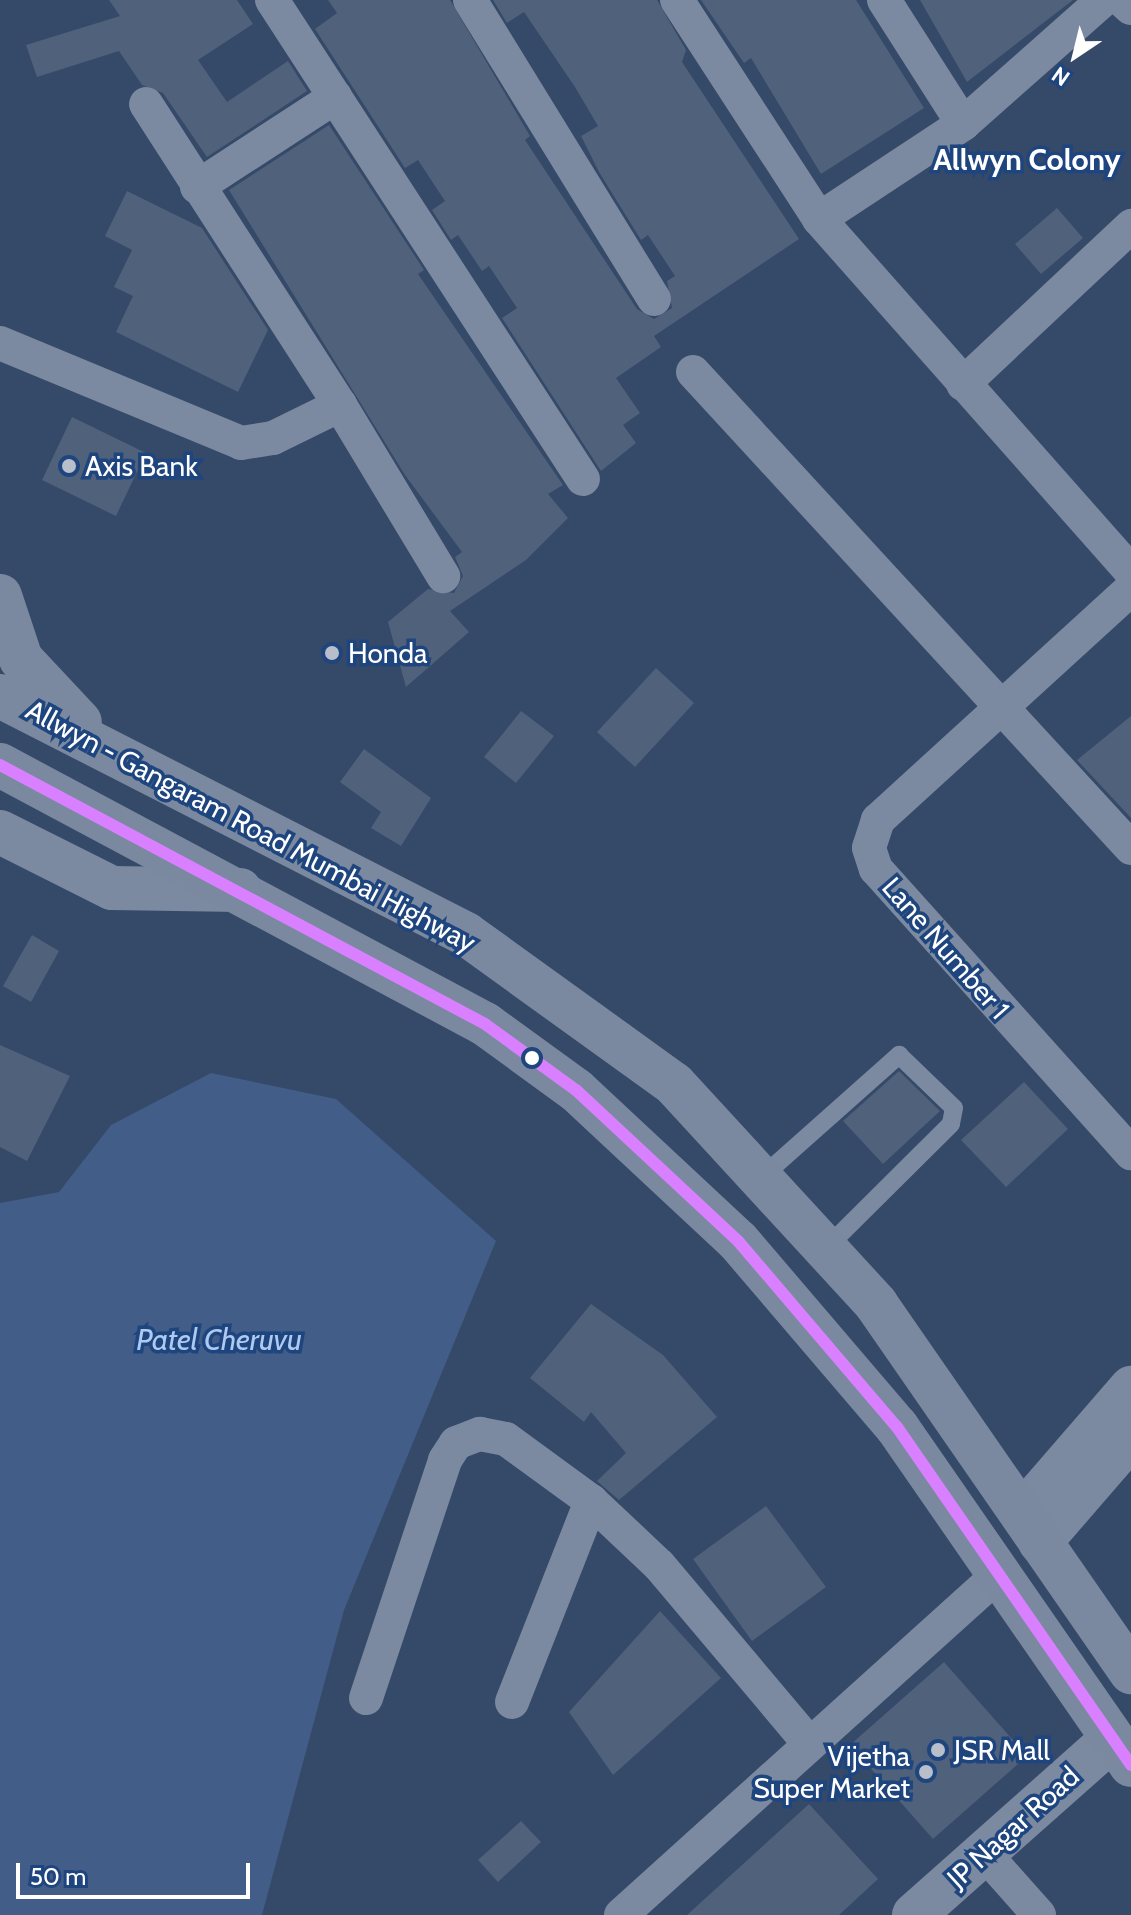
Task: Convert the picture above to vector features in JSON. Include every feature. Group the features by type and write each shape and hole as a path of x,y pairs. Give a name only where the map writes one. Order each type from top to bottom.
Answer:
{"highway":[{"path":"0,596 21,659 46,692 115,753"},
{"name":"Allwyn - Gangaram Road Mumbai Highway","path":"0,696 466,934 674,1084 764,1175 919,1361 1131,1672"},
{"path":"0,765 240,890 485,1024 576,1090 738,1241 897,1427 1122,1752"}],"street":[{"path":"272,0 583,479"},
{"path":"470,0 654,299"},
{"path":"677,0 819,219 1131,572"},
{"path":"884,0 963,124"},
{"path":"819,219 963,124 1103,0"},
{"path":"1122,0 1131,8"},
{"path":"197,187 335,97"},
{"path":"146,104 340,405 443,576"},
{"path":"963,384 1131,226"},
{"path":"0,343 241,443 273,438 340,405"},
{"path":"693,372 1131,848"},
{"name":"Lane Number 1","path":"1131,589 878,820 869,848 876,869 1131,1153"},
{"path":"0,832 112,888 240,890"},
{"path":"1031,1528 1126,1424"},
{"path":"366,1698 456,1443 480,1434 506,1439 591,1501 659,1565 809,1743"},
{"path":"512,1702 591,1501"},
{"path":"621,1915 999,1574"},
{"name":"JP Nagar Road","path":"914,1915 984,1853 1122,1752"},
{"path":"984,1853 1039,1915"}],"lane":[{"path":"764,1175 899,1055 954,1108 951,1124 827,1247"}],"water":[{"name":"Patel Cheruvu","path":"211,1073 336,1099 496,1241 344,1610 262,1915 0,1915 0,1203 59,1192 111,1125"}],"building":[{"path":"109,0 237,0 253,24 198,60 227,102 288,61 307,91 207,157 163,93 142,85 119,51 37,77 26,45 120,16"},
{"path":"328,0 450,0 530,136 525,140 637,309 654,319 672,308 667,281 675,276 648,235 641,240 599,172 581,136 598,126 575,87 524,12 507,23 493,0 657,0 686,50 682,62 799,239 654,336 661,347 616,378 640,413 623,425 636,443 601,471 502,318 517,308 489,266 482,271 458,235 451,240 432,210 445,201 418,160 405,168 315,29 337,13"},
{"path":"701,0 856,0 924,108 821,174 751,58 744,63"},
{"path":"920,0 1073,0 967,82"},
{"path":"329,125 424,270 418,274 563,485 548,494 568,518 526,560 450,611 469,632 406,687 388,622 428,589 454,593 463,576 455,557 462,552 405,475 229,190"},
{"path":"127,191 202,228 268,330 238,392 116,332 133,296 114,287 132,250 105,236"},
{"path":"1057,208 1083,238 1041,274 1015,244"},
{"path":"72,417 146,453 116,516 42,480"},
{"path":"656,668 694,703 635,767 597,732"},
{"path":"521,711 554,736 516,783 484,757"},
{"path":"1131,716 1131,818 1077,760"},
{"path":"364,749 431,798 401,846 371,828 381,812 340,782"},
{"path":"32,935 59,951 31,1002 3,986"},
{"path":"0,1045 70,1076 27,1161 0,1147"},
{"path":"899,1071 940,1111 883,1164 843,1121"},
{"path":"1024,1082 1068,1129 1006,1187 961,1140"},
{"path":"591,1304 663,1355 717,1417 619,1500 597,1481 626,1453 591,1412 584,1422 530,1378"},
{"path":"766,1506 826,1587 752,1641 693,1559"},
{"path":"660,1611 721,1678 613,1775 569,1712"},
{"name":"JSR Mall","path":"944,1662 1027,1756 933,1839 850,1745"},
{"path":"809,1804 878,1879 839,1915 687,1915"},
{"path":"521,1821 541,1842 498,1882 478,1860"}],"transit line":[{"path":"0,765 485,1024 576,1090 738,1241 897,1427 1131,1765"}],"place":[{"name":"Axis Bank","path":"69,466"},
{"name":"Honda","path":"332,653"},
{"name":"JSR Mall","path":"938,1750"},
{"name":"Vijetha Super Market","path":"926,1772"}],"district":[{"name":"Allwyn Colony","path":"1027,160"}]}
